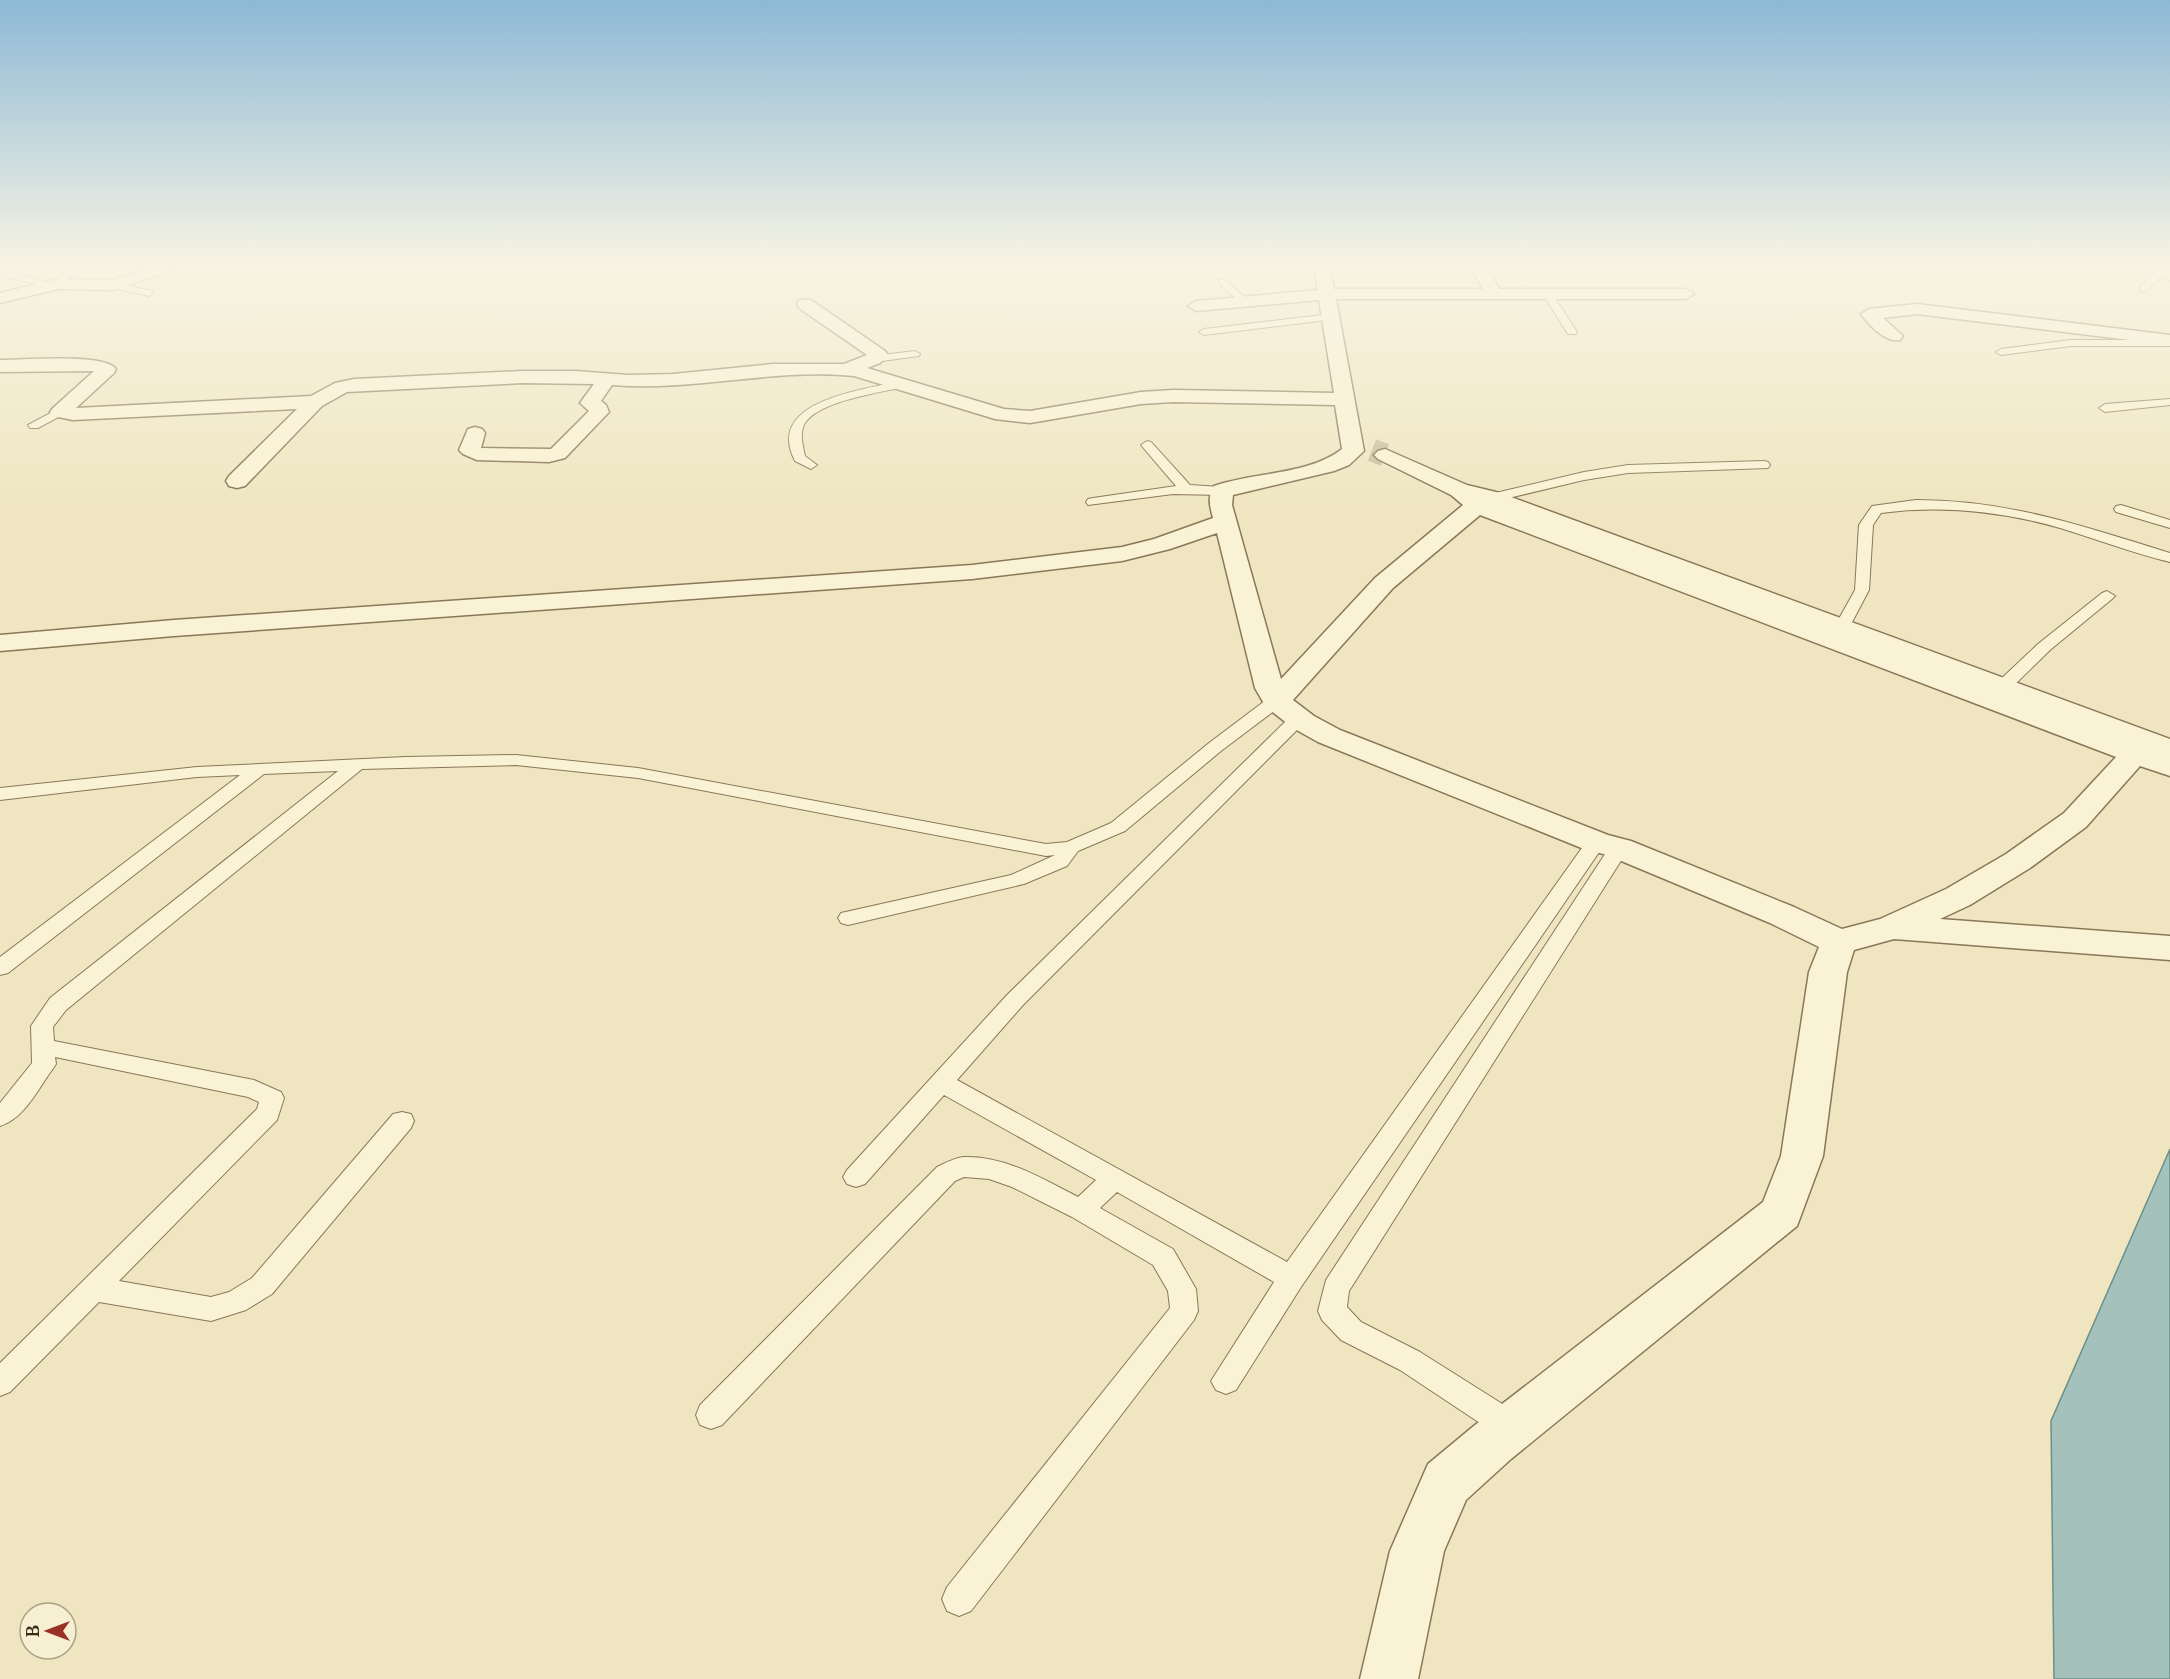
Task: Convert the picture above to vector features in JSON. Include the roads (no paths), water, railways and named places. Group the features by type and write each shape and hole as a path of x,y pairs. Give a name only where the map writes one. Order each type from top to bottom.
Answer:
{"street":[{"path":"849,369 874,360 879,355 865,345"},
{"path":"1335,345 1353,451 1346,459 1335,464 1239,483 1222,491 1221,505 1269,688 1287,710 1329,736 1782,915 1839,942 1892,928 1958,897 2018,861 2076,820 2136,754"},
{"path":"0,366 95,365 106,369 60,412"},
{"path":"237,481 315,402 342,387 354,385 523,377 673,380 773,370 849,369 1002,415 1017,417 1141,398 1173,396 1344,399"},
{"path":"475,433 470,450 477,454 549,456 558,454 599,412 599,409 590,403 607,379"},
{"path":"60,412 102,413 315,402"},
{"path":"1351,442 1378,452 1469,495 1838,635 1996,693 2170,749"},
{"path":"1287,710 1384,583 1469,495"},
{"path":"0,643 174,628 972,572 1122,554 1162,544 1229,538"},
{"path":"1996,693 2170,767"},
{"path":"1892,928 2170,948"},
{"path":"1389,1679 1417,1551 1447,1482 1512,1427 1781,1213 1802,1156 1828,972 1839,942"}],"lane":[{"path":"2001,352 2053,345"},
{"path":"874,360 915,354"},
{"path":"811,465 799,459 795,435 799,423 809,413 822,406 903,384"},
{"path":"2105,408 2170,402"},
{"path":"34,425 60,412"},
{"path":"1147,445 1185,488"},
{"path":"1469,495 1628,469 1764,465"},
{"path":"1094,502 1185,488 1222,491"},
{"path":"1838,635 1862,590 1866,525 1877,509 1936,502 2018,512 2170,558"},
{"path":"2121,509 2170,524"},
{"path":"2153,553 2170,542"},
{"path":"1996,693 2050,643 2107,596"},
{"path":"0,794 197,772 358,764 516,760 638,773 1046,850 1071,847 1118,827 1215,747 1287,710"},
{"path":"856,1177 1015,1000 1287,710"},
{"path":"0,1117 12,1107 44,1064 45,1047 42,1026 58,1004 358,764"},
{"path":"0,968 261,768"},
{"path":"1226,1381 1292,1279 1608,845"},
{"path":"1512,1427 1410,1361 1351,1331 1332,1311 1336,1288 1608,845"},
{"path":"848,918 1017,879 1060,862 1071,847"},
{"path":"0,1383 268,1113 272,1098 254,1089 45,1047"},
{"path":"941,1082 1248,1252 1292,1279"},
{"path":"93,1289 211,1309 236,1302 262,1286 402,1121"},
{"path":"711,1415 946,1174 962,1167 990,1169 1021,1180 1081,1210 1163,1257 1182,1289 1184,1311 960,1599"},
{"path":"1081,1210 1115,1178"}],"water":[{"path":"2170,1149 2170,1679 2054,1679 2051,1421"}],"tunnel":[{"path":"1372,450 1385,455"}]}
